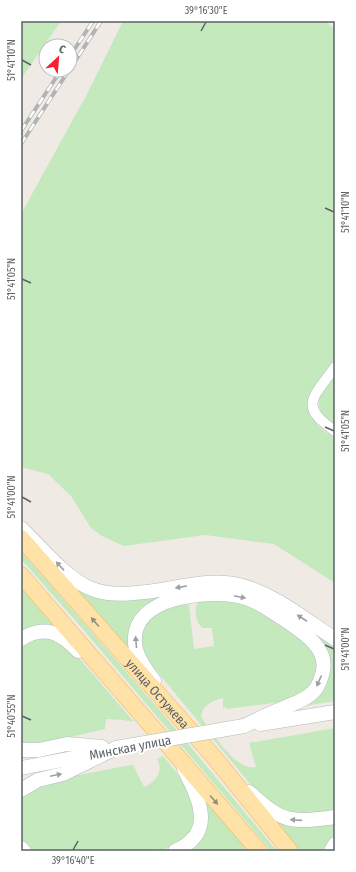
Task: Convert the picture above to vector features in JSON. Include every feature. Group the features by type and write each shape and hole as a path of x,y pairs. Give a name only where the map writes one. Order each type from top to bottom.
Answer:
{"main road":[{"name":"улица Остужева","path":"21,538 213,756 290,851"},
{"name":"улица Остужева","path":"21,575 259,851"}],"street":[{"path":"335,367 319,390 312,404 315,415 335,431"},
{"path":"21,528 66,572 92,589 116,593 150,592 208,583 233,584 258,592 335,639"},
{"path":"174,713 137,653 135,633 139,623 145,614 154,607 175,599 200,595 239,596 250,599 273,612 309,637 316,645 323,658 324,670 320,683 313,693 302,701 244,726"},
{"path":"21,638 29,634 44,631 52,632 70,641 138,712"},
{"name":"Минская улица","path":"21,768 116,748 335,712"},
{"path":"244,726 335,722"},
{"path":"21,750 39,750 67,744 116,748"},
{"path":"21,790 38,780 62,774 116,748"},
{"path":"213,756 274,814 298,821 335,817"},
{"path":"175,851 183,847 195,836 199,828 202,814 195,791 180,760"},
{"path":"331,851 335,844"},
{"path":"21,848 24,851"}],"green space":[{"path":"21,21 61,21 49,38 38,38 38,54 21,79"},
{"path":"123,21 325,21 335,29 335,363 308,405 317,425 327,434 331,425 325,418 319,405 322,392 335,372 335,583 274,544 205,535 124,546 102,536 91,528 71,496 48,474 21,467 21,214 86,96"},
{"path":"21,551 164,715 277,851 271,851 82,628 21,559"},
{"path":"68,580 87,591 107,596 127,597 149,595 213,586 234,587 259,595 273,602 335,644 335,701 304,706 318,694 325,682 328,673 328,657 318,640 302,626 251,595 232,589 201,590 167,597 151,604 139,614 131,627 129,645 134,657"},
{"path":"21,584 61,630 21,631"},
{"path":"201,600 233,600 265,613 314,649 319,673 307,691 281,702 226,709 226,707 223,708 223,698 208,704 203,709 201,717 225,750 248,767 256,767 249,743 335,728 335,811 300,816 266,803 150,663 142,645 141,637 143,629 146,622 152,616 171,605 187,604 189,606 194,649 214,646 212,628 203,628 196,619 196,606"},
{"path":"43,635 67,644 134,722 106,719 105,729 54,741 21,743 21,644"},
{"path":"163,756 185,783 198,814 189,835 171,847 164,849 31,851 21,842 21,796 48,781 131,765 133,765 144,787 158,776 160,768 157,759"},
{"path":"203,798 249,851 184,851"},
{"path":"270,816 335,821 335,835 326,851 299,851"}],"railway":[{"path":"78,44 93,21"},
{"path":"78,57 101,21"},
{"path":"21,131 56,78"},
{"path":"21,144 64,78"}]}
